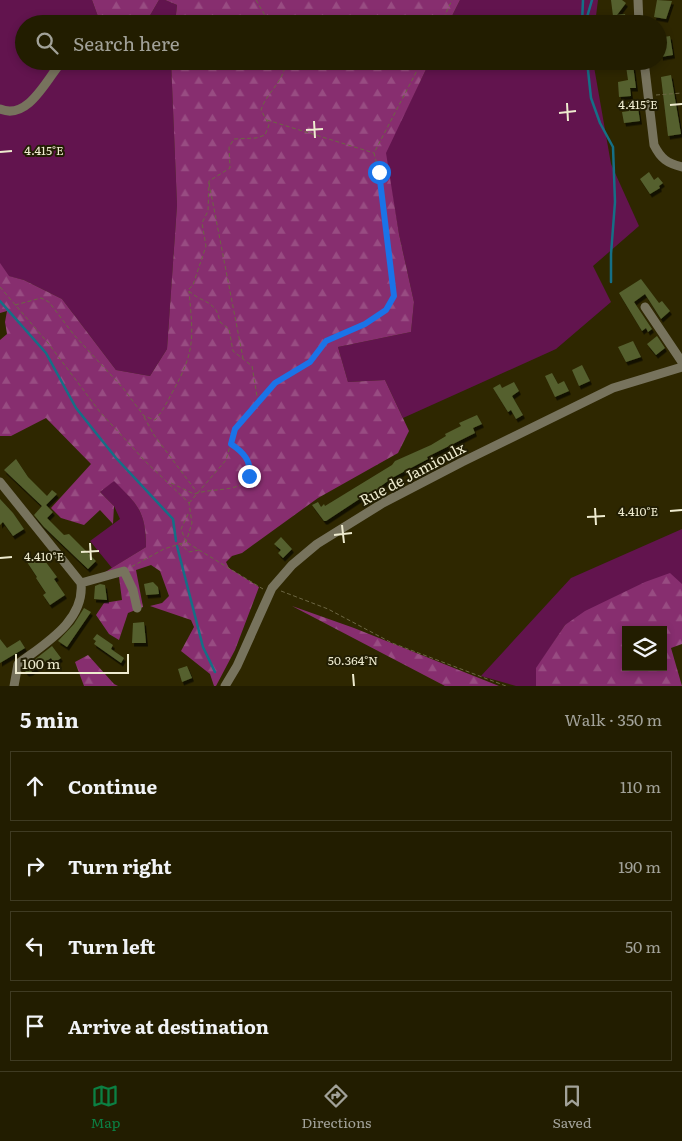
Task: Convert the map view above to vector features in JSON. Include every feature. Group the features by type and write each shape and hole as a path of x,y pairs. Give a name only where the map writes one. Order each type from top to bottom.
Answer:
{"street":[{"path":"638,0 639,15"},
{"path":"0,109 13,112 24,108 55,70"},
{"path":"645,70 656,150 667,163 682,167"},
{"path":"644,307 682,362"},
{"name":"Rue de Jamioulx","path":"225,686 237,666 272,588 292,565 317,544 383,503 613,388 682,367"},
{"path":"0,482 81,583 78,605 67,624 18,664 14,686"},
{"path":"81,583 124,571 133,590 137,608"}],"path":[{"path":"256,0 265,15"},
{"path":"445,15 452,0"},
{"path":"209,181 230,168 229,147 234,139 256,138 266,135 269,124 261,110 265,96 275,89 285,70"},
{"path":"417,70 374,153 379,172 394,296 386,310 365,324 326,341 310,362 275,383 235,429 226,460 194,494 189,503 188,512 181,529 186,542 262,589 272,588 328,609 392,643 506,686"},
{"path":"648,96 682,93"},
{"path":"266,120 374,153"},
{"path":"188,290 193,285 206,246 202,223 208,211 209,181"},
{"path":"209,181 243,359"},
{"path":"0,287 48,343 100,412 145,461 189,503"},
{"path":"188,290 196,298 208,301 218,311 220,322 229,329 233,351 252,366 258,402"},
{"path":"144,416 155,420 164,411 186,370 194,336 188,290"},
{"path":"15,305 41,298 48,302 74,335 123,388 144,416 154,435 197,492"},
{"path":"168,481 194,494 209,490 235,489 247,482 251,467 245,455 231,444"},
{"path":"186,542 192,523 188,512"},
{"path":"124,571 164,549 186,542"},
{"path":"179,543 189,552 199,550"}],"shaded area":[{"path":"0,0 92,0 97,15 15,15 15,70 171,70 177,205 167,349 150,376 116,370 62,299 24,280 8,276 0,264"},
{"path":"159,0 165,0 177,5 176,15 150,15"},
{"path":"460,0 598,0 596,15 452,15"},
{"path":"426,70 595,70 611,164 639,226 593,266 611,302 556,349 403,418 385,380 348,382 338,347 411,332 414,302 399,234 385,153"},
{"path":"114,480 139,509 146,535 146,547 112,568 90,541 120,519 114,506 100,492"},
{"path":"682,529 682,584 565,625 537,668 536,686 516,686 481,676 571,578"}],"green space":[{"path":"92,0 159,0 150,15 97,15"},
{"path":"165,0 460,0 452,15 176,15 177,5"},
{"path":"171,70 426,70 386,153 399,234 414,302 411,332 338,347 348,382 385,380 409,431 398,453 318,498 242,553 232,556 226,562 229,568 259,587 235,650 216,686 214,686 210,674 181,651 194,627 191,620 150,606 162,603 169,596 160,571 151,565 136,570 143,607 128,613 119,640 109,634 96,615 104,603 122,600 119,577 102,574 146,547 146,535 142,516 129,496 114,481 100,492 114,506 113,524 100,510 84,525 61,518 51,508 91,464 46,418 11,436 0,436 0,340 7,334 5,322 7,311 0,313 0,263 9,276 24,280 62,299 116,370 150,376 167,349 177,205"},
{"path":"670,573 682,584 682,644 671,648 682,686 536,686 536,668 565,625 585,611 645,582"},
{"path":"292,606 354,628 499,686 445,686"},
{"path":"88,655 118,686 84,686 75,662"}],"building":[{"path":"611,0 622,0 626,3 617,15 613,15"},
{"path":"657,0 672,1 667,16 654,15"},
{"path":"667,36 670,36 673,55 667,56"},
{"path":"627,70 634,70 636,88 630,88 631,96 619,97 618,82 628,80"},
{"path":"671,75 681,134 668,136 661,77"},
{"path":"637,101 640,121 624,123 622,112 629,111 628,102"},
{"path":"649,172 654,180 658,177 663,183 659,186 660,188 650,194 640,179"},
{"path":"641,279 659,303 662,301 670,311 661,319 645,294 634,302 652,329 648,332 646,328 642,331 619,293"},
{"path":"657,336 665,348 656,355 647,344"},
{"path":"633,341 641,357 626,362 618,347"},
{"path":"582,365 590,381 579,386 572,370"},
{"path":"552,373 558,384 564,381 569,391 555,397 545,376"},
{"path":"514,382 519,391 512,396 523,415 516,419 511,410 508,412 493,388 500,384 502,388"},
{"path":"477,415 482,424 473,428 475,433 427,457 428,459 392,478 378,490 368,496 367,494 326,521 324,521 312,505 318,502 321,507 324,504 325,506 392,465 395,461 431,445 446,436 445,434 461,426 459,423"},
{"path":"16,459 28,477 47,496 52,490 57,494 46,505 53,512 47,518 64,535 69,534 96,561 88,569 44,527 34,515 42,506 4,470"},
{"path":"0,499 24,529 13,536 3,522 0,525"},
{"path":"281,537 292,549 283,558 278,553 281,550 274,544"},
{"path":"39,553 57,577 54,579 65,595 50,605 43,595 46,593 27,562"},
{"path":"153,582 158,587 159,594 146,595 144,584"},
{"path":"105,585 107,600 94,599 95,586"},
{"path":"84,608 91,612 67,647 58,641 74,624"},
{"path":"144,622 146,643 132,643 133,623"},
{"path":"97,634 113,645 111,649 124,658 121,663 94,644 96,641 93,639"},
{"path":"0,639 7,648 20,640 25,648 0,663"},
{"path":"52,646 61,658 54,663 51,658 31,672 27,673 25,671 24,668"},
{"path":"187,666 192,678 182,682 178,669"}],"waterway":[{"path":"582,15 583,0"},
{"path":"588,15 592,0"},
{"path":"588,70 591,98 600,123 613,147 615,202 611,282"},
{"path":"0,301 46,353 76,408 116,458 173,519 176,541"},
{"path":"177,546 203,647 215,672"}],"route":[{"path":"249,476 251,467 245,455 231,444 235,429 275,383 310,362 326,341 365,324 386,310 394,296 379,172"}]}
